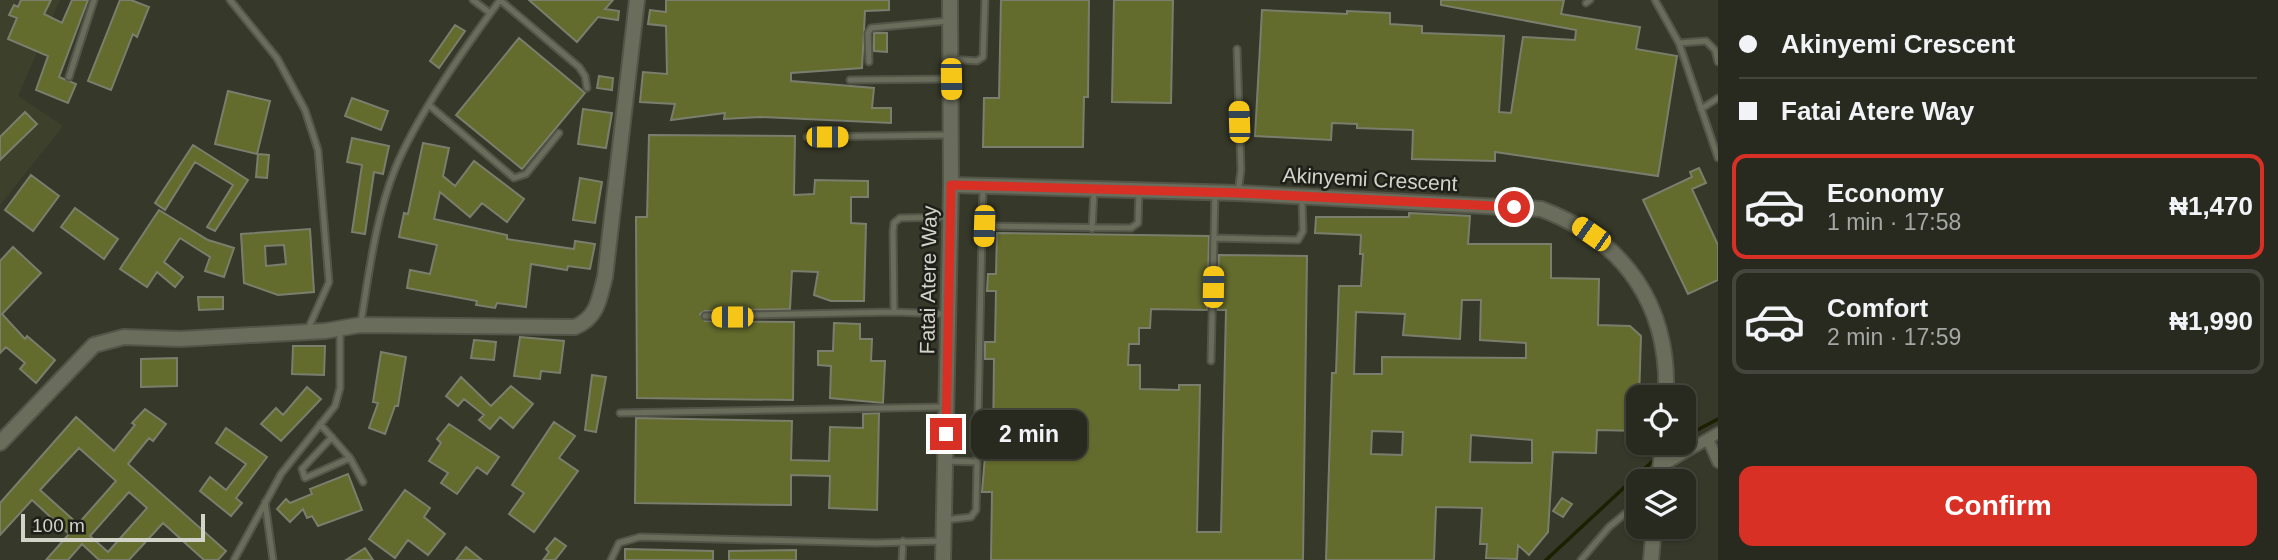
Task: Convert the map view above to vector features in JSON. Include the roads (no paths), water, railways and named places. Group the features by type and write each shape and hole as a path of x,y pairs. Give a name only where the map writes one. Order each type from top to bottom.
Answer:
{"street":[{"path":"0,443 94,345 124,337 180,339 307,332 360,325 575,327 589,321 595,313 605,277 637,0"},
{"name":"Fatai Atere Way","path":"943,560 951,185 950,0"},
{"name":"Akinyemi Crescent","path":"951,185 1215,192 1541,209 1578,226 1603,243 1630,272 1650,303 1663,338 1665,385"},
{"path":"1667,469 1713,436 1718,462"},
{"path":"1651,560 1653,539"}],"lane":[{"path":"69,77 94,0"},
{"path":"230,0 277,58 305,110 318,150 329,282 307,332"},
{"path":"473,0 490,13"},
{"path":"360,325 380,220 394,172 409,138 500,0 579,67 585,76 587,88"},
{"path":"951,59 976,61 983,57 985,0"},
{"path":"1655,0 1679,43 1718,159"},
{"path":"869,62 868,33 871,28 950,21"},
{"path":"1679,43 1706,41 1715,50 1718,62"},
{"path":"1237,50 1241,170 1238,193"},
{"path":"850,80 951,79"},
{"path":"1702,109 1712,105 1718,98"},
{"path":"430,106 514,178 526,174 559,133"},
{"path":"807,137 951,135"},
{"path":"944,520 971,517 975,514 983,186"},
{"path":"1092,229 1094,189"},
{"path":"984,226 1092,229 1135,227 1139,190"},
{"path":"1211,361 1215,192"},
{"path":"1214,238 1298,240 1303,231 1302,196"},
{"path":"894,312 894,223 900,218 950,217"},
{"path":"705,316 894,312 948,314"},
{"path":"234,560 281,474 334,406 340,388 340,328"},
{"path":"620,413 947,407"},
{"path":"320,424 351,458 363,482"},
{"path":"332,437 302,469 305,478 351,458"},
{"path":"946,461 977,462"},
{"path":"265,502 273,560"},
{"path":"1581,560 1609,527 1626,513"},
{"path":"611,560 619,543 640,537 876,543 944,541"},
{"path":"902,560 903,541"}],"waterway":[{"path":"1696,431 1718,419"},
{"path":"1546,560 1656,458"}]}
